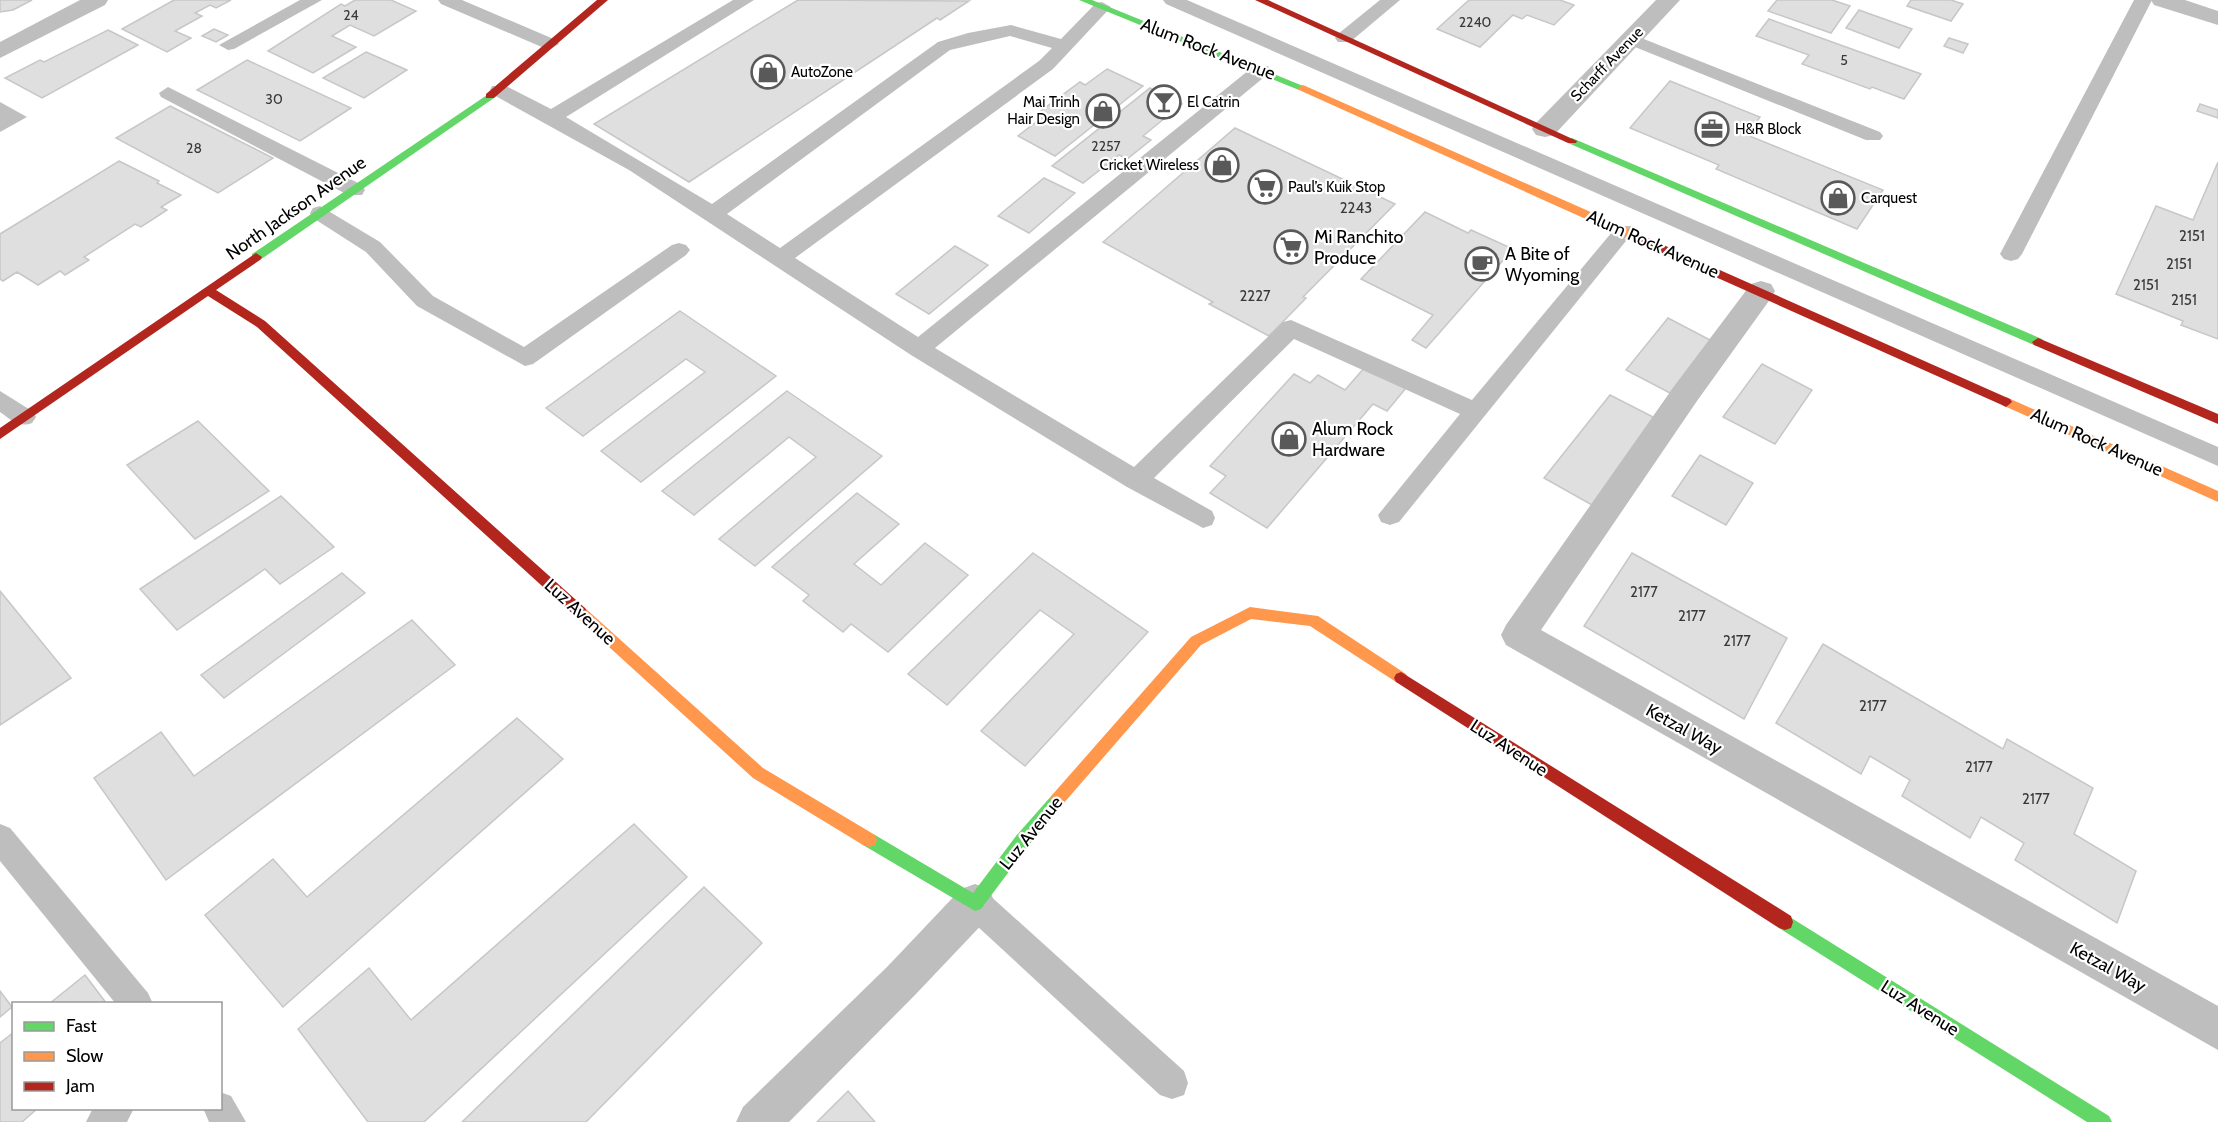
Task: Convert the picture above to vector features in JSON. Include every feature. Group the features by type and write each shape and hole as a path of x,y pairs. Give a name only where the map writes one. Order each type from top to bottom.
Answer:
{"main road":[{"name":"North Jackson Avenue","path":"0,434 499,90 603,0"},
{"name":"Alum Rock Avenue","path":"1084,0 1261,70 1761,291 2218,497"},
{"path":"1260,0 1545,129 2218,419"},
{"name":"Luz Avenue","path":"208,290 261,324 758,773 975,903 1022,841 1196,640 1250,613 1313,620 1511,750 2103,1122"}],"street":[{"path":"0,51 97,0"},
{"name":"Scharff Avenue","path":"1545,129 1669,0"},
{"path":"2162,0 2218,18"},
{"name":"Ketzal Way","path":"1761,291 1686,393 1518,635 2218,1029"},
{"name":"Luz Avenue","path":"758,1122 901,981 975,903"}],"lane":[{"path":"228,45 313,0"},
{"path":"447,0 550,44"},
{"path":"552,117 745,0"},
{"name":"Alum Rock Avenue","path":"1172,0 2218,458"},
{"path":"1344,38 1391,0"},
{"path":"2011,254 2143,0"},
{"path":"780,259 1046,65 1102,7"},
{"path":"714,213 944,46 968,38 1011,30 1063,46"},
{"path":"1631,39 1873,136"},
{"path":"919,349 1261,70"},
{"path":"499,90 552,117 714,213 780,259 919,349 1203,518"},
{"path":"168,93 355,190"},
{"path":"320,213 373,247 425,301 525,358 679,250"},
{"path":"1390,515 1624,231"},
{"path":"1136,480 1291,328 1475,411"},
{"path":"0,400 24,417"},
{"path":"0,838 134,1002"},
{"path":"975,903 1172,1083"},
{"path":"103,1122 116,1110"}],"shaded area":[{"path":"0,102 27,117 0,132"}],"building":[{"path":"0,0 32,0 13,10 0,12"},
{"path":"174,0 231,0 216,8 210,5 195,13 202,16 175,31 191,38 167,52 122,29"},
{"path":"355,0 391,0 416,11 374,36 350,25 332,36 356,47 313,73 268,51 341,4 345,6"},
{"name":"AutoZone","path":"798,0 969,1 940,20 937,18 689,182 594,124"},
{"path":"1469,0 1560,0 1574,5 1554,25 1527,15 1522,19 1513,15 1480,47 1437,29"},
{"path":"1777,0 1832,0 1850,6 1831,33 1768,11"},
{"path":"1911,0 1951,0 1963,4 1951,21 1907,6"},
{"path":"1859,10 1912,29 1899,48 1846,28"},
{"path":"1769,19 1921,74 1904,99 1872,87 1870,89 1802,64 1809,55 1756,36"},
{"path":"214,29 228,35 216,42 202,36"},
{"path":"108,30 138,45 42,98 5,78 40,60 44,62"},
{"path":"1949,38 1968,44 1963,53 1944,46"},
{"path":"366,52 407,70 364,98 323,78"},
{"path":"247,60 351,108 300,141 197,90"},
{"path":"1107,69 1143,86 1055,156 1018,136 1044,116 1038,113 1080,82 1085,85"},
{"path":"1670,81 1760,117 1747,135 1883,190 1857,229 1716,169 1719,165 1630,128"},
{"path":"1150,88 1182,104 1143,136 1151,140 1127,159 1119,155 1083,183 1052,166"},
{"path":"2200,104 2218,110 2218,118 2197,111"},
{"path":"170,106 273,158 218,193 116,138"},
{"path":"1235,128 1395,204 1303,297 1306,298 1269,336 1209,304 1213,302 1103,242"},
{"path":"119,161 181,195 161,207 167,210 141,227 135,224 84,257 89,260 65,275 60,271 38,285 17,272 3,281 0,279 0,234"},
{"path":"2218,162 2218,339 2181,325 2183,321 2116,294 2156,206 2193,220"},
{"path":"1044,178 1075,193 1029,233 998,216"},
{"path":"1425,212 1468,233 1471,230 1513,249 1426,348 1412,340 1433,315 1361,279"},
{"path":"955,246 988,265 929,314 896,294"},
{"path":"680,311 776,376 641,482 601,451 705,372 686,359 583,436 546,408"},
{"path":"1668,318 1712,341 1670,393 1626,370"},
{"path":"1762,364 1812,390 1775,444 1723,417"},
{"name":"Alum Rock Hardware","path":"1365,367 1406,388 1387,411 1373,404 1267,528 1210,493 1226,476 1210,466 1294,374 1310,383 1318,375 1345,390"},
{"path":"787,391 882,456 755,566 719,539 816,457 789,437 694,515 662,491"},
{"path":"1610,395 1657,419 1592,505 1544,478"},
{"path":"198,421 269,491 195,539 127,465"},
{"path":"1700,455 1753,483 1726,525 1672,496"},
{"path":"857,493 899,524 854,564 881,585 925,543 968,575 888,652 851,624 843,632 803,601 809,595 772,567"},
{"path":"281,496 334,547 280,584 265,569 177,630 140,589"},
{"path":"1033,553 1148,632 1025,766 981,731 1074,634 1040,610 947,705 908,674"},
{"path":"1632,553 1787,638 1744,719 1584,626"},
{"path":"342,573 365,593 224,698 201,675"},
{"path":"0,591 71,678 0,725"},
{"path":"412,620 455,665 166,880 94,778 161,732 194,776"},
{"path":"1823,644 2003,749 2007,739 2093,788 2074,834 2136,871 2117,923 2015,860 2024,843 1981,817 1970,838 1902,796 1910,780 1870,756 1861,774 1776,723"},
{"path":"517,718 563,759 283,1007 205,915 273,859 307,897"},
{"path":"634,824 687,877 424,1122 368,1122 298,1029 369,968 411,1020"},
{"path":"704,887 762,943 586,1122 462,1122"},
{"path":"85,975 105,1002 51,1002"},
{"path":"0,991 12,1007 0,1017"},
{"path":"12,1034 12,1110 36,1110 22,1122 0,1122 0,1043"},
{"path":"848,1091 875,1122 817,1122"}],"traffic: fast":[{"path":"1084,0 1303,88"},
{"path":"256,257 490,96"},
{"path":"1572,141 2038,342"},
{"path":"869,840 975,903 1022,841 1058,799"},
{"path":"1785,922 2103,1122"}],"traffic: slow":[{"path":"1303,88 1641,239"},
{"path":"2006,402 2218,497"},
{"path":"580,612 758,773 869,840"},
{"path":"1058,799 1196,641 1250,613 1313,620 1401,678"}],"traffic: jam":[{"path":"490,96 603,0"},
{"path":"1260,0 1572,141"},
{"path":"1641,239 2006,402"},
{"path":"0,434 256,257"},
{"path":"208,290 261,324 580,612"},
{"path":"2038,342 2218,419"},
{"path":"1401,678 1785,922"}],"place":[{"name":"AutoZone","path":"768,72"},
{"name":"El Catrin","path":"1164,102"},
{"name":"Mai Trinh Hair Design","path":"1103,111"},
{"name":"H&R Block","path":"1712,129"},
{"name":"Cricket Wireless","path":"1222,165"},
{"name":"Paul’s Kuik Stop","path":"1265,187"},
{"name":"Carquest","path":"1838,198"},
{"name":"Mi Ranchito Produce","path":"1291,247"},
{"name":"A Bite of Wyoming","path":"1482,264"},
{"name":"Alum Rock Hardware","path":"1289,439"}]}
